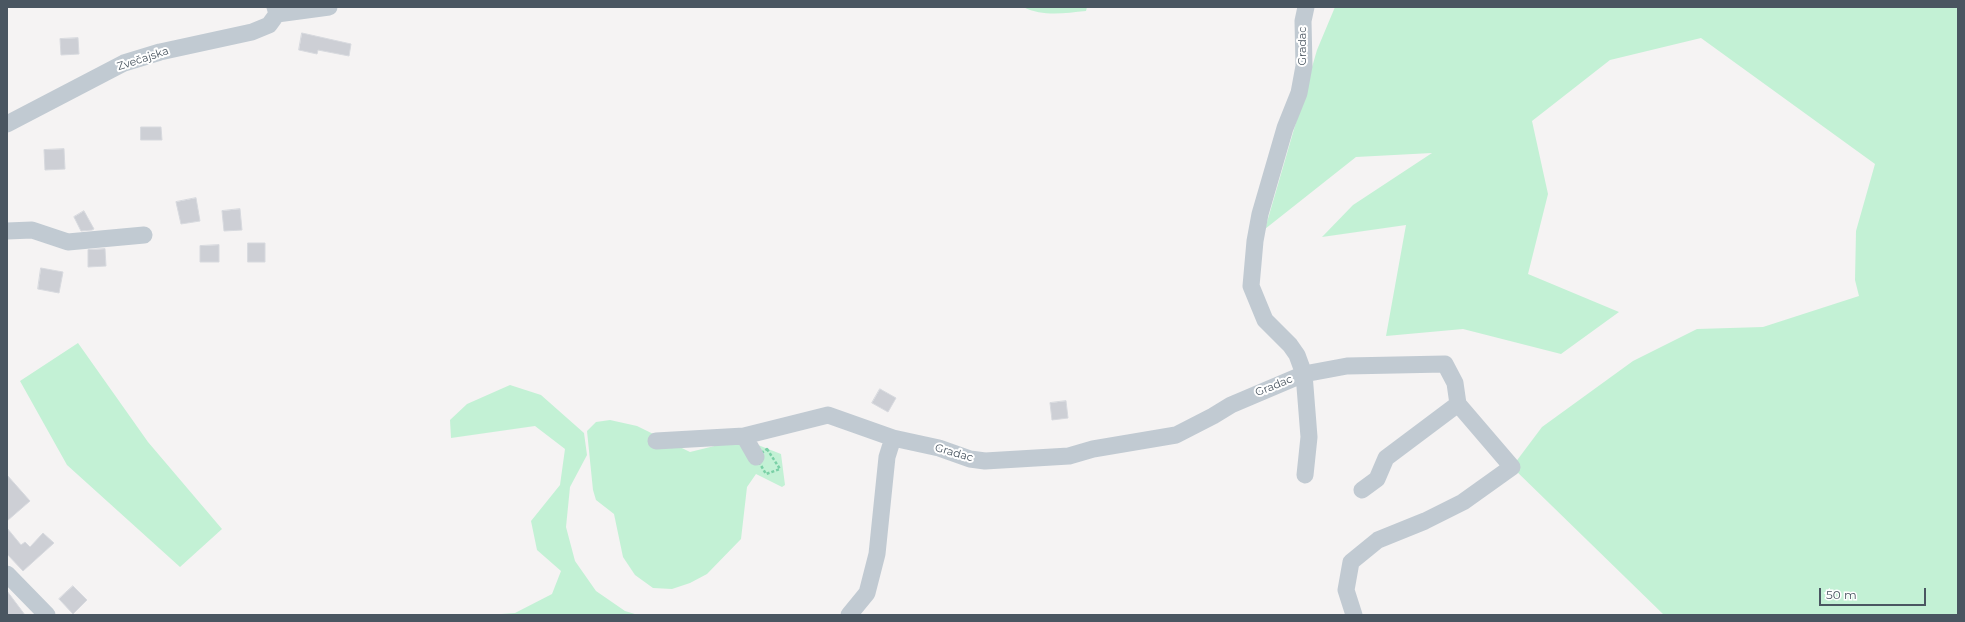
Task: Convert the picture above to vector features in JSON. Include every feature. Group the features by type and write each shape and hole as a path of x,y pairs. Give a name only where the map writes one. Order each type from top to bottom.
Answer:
{"street":[{"path":"276,11 328,7"},
{"name":"Gradac","path":"656,441 744,436 828,415 892,438 939,448 970,459 985,461 1069,456 1093,449 1176,435 1213,416 1231,404 1304,374 1297,355 1265,320 1251,286 1255,241 1260,214 1285,128 1299,93 1304,66 1303,21 1306,7"},
{"name":"Zvečajska","path":"7,124 124,63 160,52 252,32 269,25 276,11"},
{"path":"7,231 32,230 68,242 144,235"},
{"path":"1305,475 1309,437 1304,374 1347,366 1445,364 1455,383 1458,404 1512,467 1463,502 1425,521 1378,540 1351,562 1346,590 1354,615"},
{"path":"1362,490 1376,479 1386,458 1458,404"},
{"path":"744,436 756,457"},
{"path":"849,615 867,594 877,554 886,471 892,438"},
{"path":"7,574 47,615"}],"green space":[{"path":"1023,7 1087,7 1086,11 1054,14 1039,12"},
{"path":"1335,7 1958,7 1958,615 1664,615 1512,467 1542,427 1633,361 1697,329 1763,327 1859,296 1855,280 1856,231 1875,164 1701,38 1610,60 1532,121 1548,194 1528,274 1619,312 1561,354 1463,329 1386,336 1406,225 1322,237 1353,205 1432,153 1356,157 1265,229 1317,50"},
{"path":"78,343 148,442 222,529 180,567 67,465 20,381"},
{"path":"510,385 541,395 584,433 587,455 570,487 566,527 575,561 596,591 625,611 638,615 487,615 515,613 552,594 561,571 537,550 531,521 560,485 565,449 535,426 451,438 450,420 467,404"},
{"path":"610,420 637,426 690,452 751,437 758,445 781,454 785,485 782,487 756,474 747,487 741,539 707,574 690,583 672,589 653,588 635,575 623,557 614,514 596,500 593,490 587,431 596,422"}],"building":[{"path":"302,33 351,44 349,56 318,50 317,54 299,50"},
{"path":"78,38 79,54 61,55 60,39"},
{"path":"141,127 161,127 162,140 141,140"},
{"path":"64,149 65,169 45,170 44,150"},
{"path":"196,198 200,221 181,224 176,202"},
{"path":"240,209 242,230 224,231 222,211"},
{"path":"84,211 94,229 92,230 81,231 74,217"},
{"path":"248,243 265,243 265,262 248,262"},
{"path":"219,245 219,262 200,262 200,246"},
{"path":"105,249 106,266 88,267 88,250"},
{"path":"41,268 63,272 59,293 38,289"},
{"path":"880,389 896,398 888,412 872,403"},
{"path":"1066,401 1068,418 1052,420 1050,403"},
{"path":"7,475 30,501 7,521"},
{"path":"7,528 21,545 25,542 30,547 43,533 54,543 23,571 7,554"},
{"path":"73,586 87,600 73,614 59,599"},
{"path":"7,591 25,615 7,615"}]}
